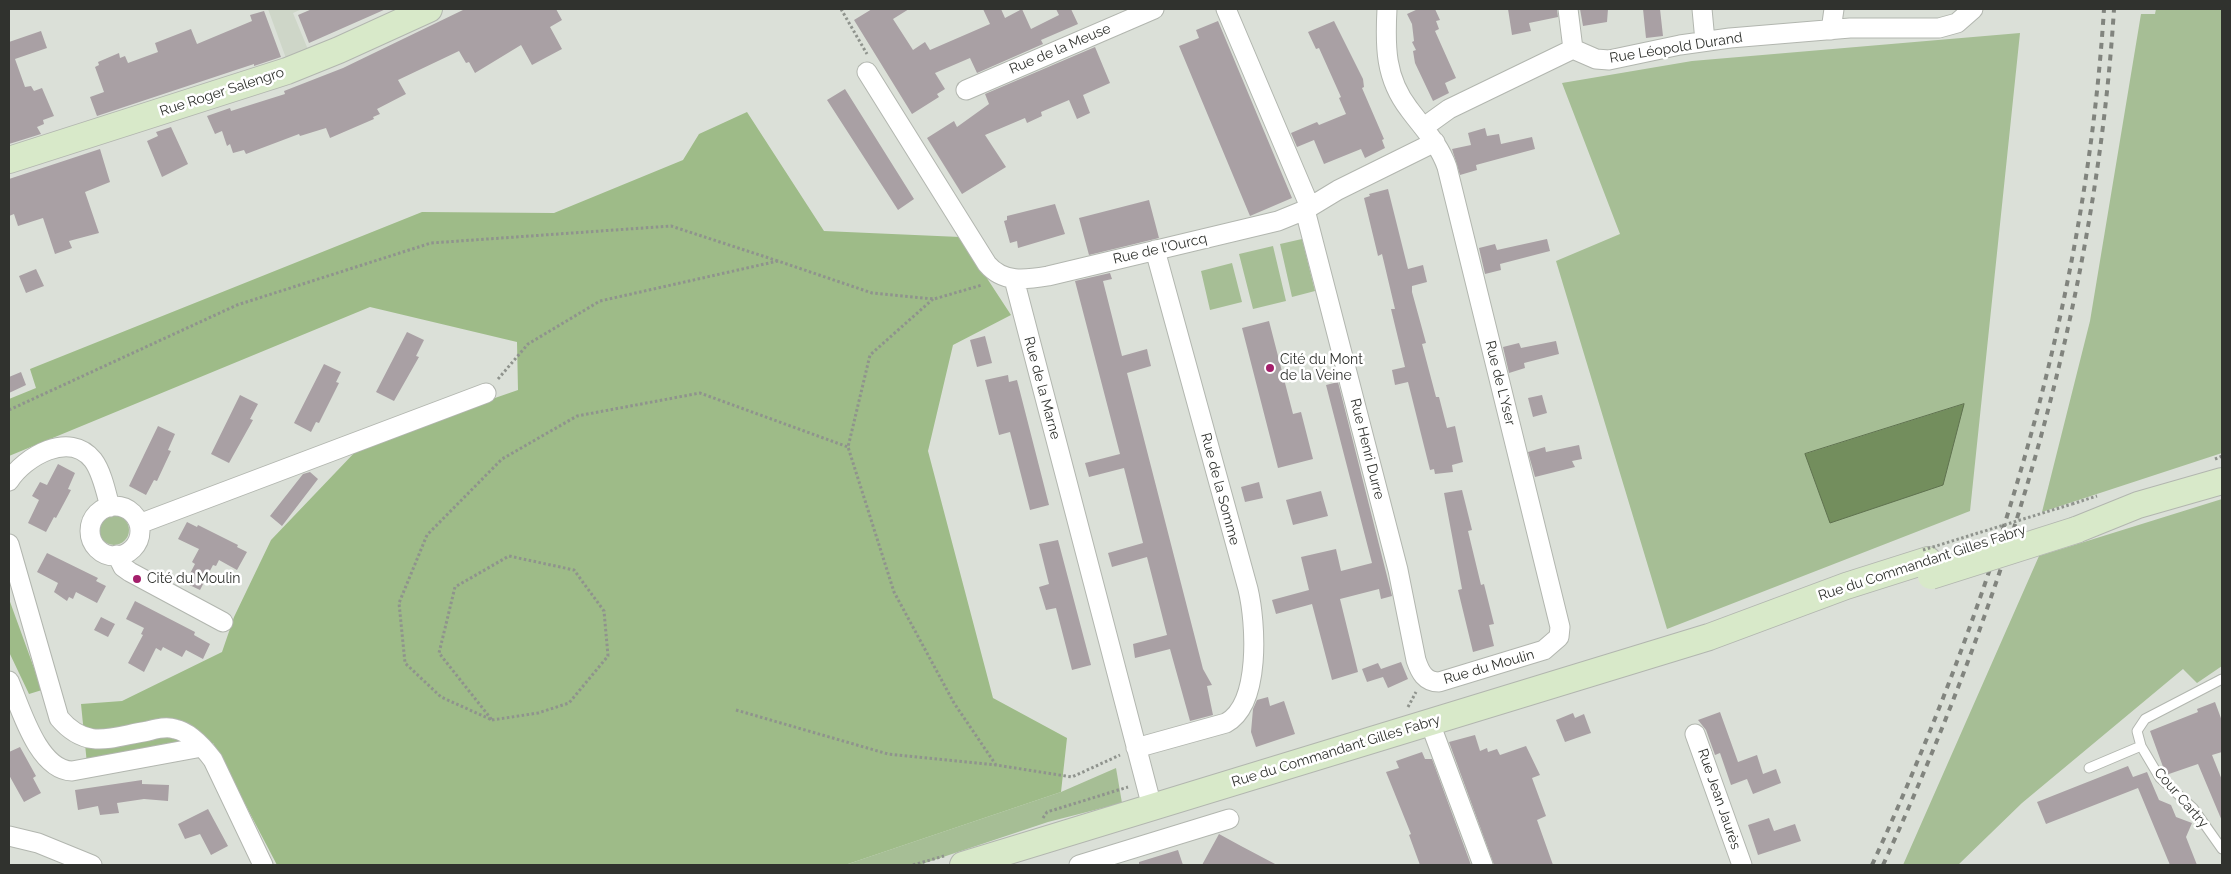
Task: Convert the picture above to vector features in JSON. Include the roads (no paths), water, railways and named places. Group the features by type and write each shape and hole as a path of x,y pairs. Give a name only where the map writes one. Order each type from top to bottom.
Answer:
{"street":[{"name":"Rue Roger Salengro","path":"9,160 287,71 339,50 429,9"},
{"name":"Rue de la Meuse","path":"966,90 1154,9"},
{"name":"Rue Henri Durre","path":"1226,9 1307,208 1398,570 1416,660 1429,679"},
{"name":"Rue de L'Yser","path":"1387,9 1385,48 1390,74 1403,101 1430,134 1447,167 1560,627"},
{"path":"1430,134 1449,109 1573,49 1568,9"},
{"path":"1702,9 1704,41"},
{"path":"1832,30 1834,9"},
{"name":"Rue Léopold Durand","path":"1573,49 1596,59 1609,60 1704,41 1832,30 1939,28 1957,23 1973,9"},
{"name":"Rue de la Marne","path":"867,72 984,258 991,268 1007,277 1152,808"},
{"name":"Rue de l'Ourcq","path":"1007,277 1048,276 1270,224 1307,208 1430,134"},
{"name":"Rue de la Somme","path":"1136,748 1226,723 1240,712 1251,677 1254,641 1252,608 1155,250"},
{"path":"139,524 486,393"},
{"path":"9,481 20,467 34,457 59,448 74,448 88,454 96,465 110,507"},
{"name":"Rue du Commandant Gilles Fabry","path":"963,865 1709,637 1846,586 2073,516 2101,509 2138,505 2222,481"},
{"path":"110,507 120,507 131,512 139,524 139,538 134,546 126,553 117,556 101,552 94,544 91,536 91,526 94,517 102,510 110,507"},
{"path":"9,544 56,711 64,724 78,736 93,739 170,728 184,733 202,747 218,770 264,864"},
{"path":"117,556 123,567 130,572 224,622"},
{"name":"Rue du Moulin","path":"1429,679 1450,679 1544,650 1559,637 1560,627"},
{"path":"9,681 40,750 51,763 65,771 202,747"},
{"path":"1430,723 1483,865"},
{"name":"Rue Jean Jaurès","path":"1696,734 1742,865"},
{"path":"1079,865 1229,819"},
{"path":"9,836 38,843 92,865"}],"lane":[{"path":"2089,768 2141,746 2137,731 2145,719 2222,679"},
{"name":"Cour Cartry","path":"2141,746 2160,778 2193,808 2222,848"}],"railway":[{"path":"1872,865 1917,763 1958,659 1995,554 2027,448 2055,340 2077,230 2094,120 2104,9"},
{"path":"1883,865 1928,763 1969,659 2006,554 2038,448 2065,340 2087,230 2104,120 2114,9"}],"place":[{"name":"Cité du Mont de la Veine","path":"1270,368"},
{"name":"Cité du Moulin","path":"137,579"}]}
